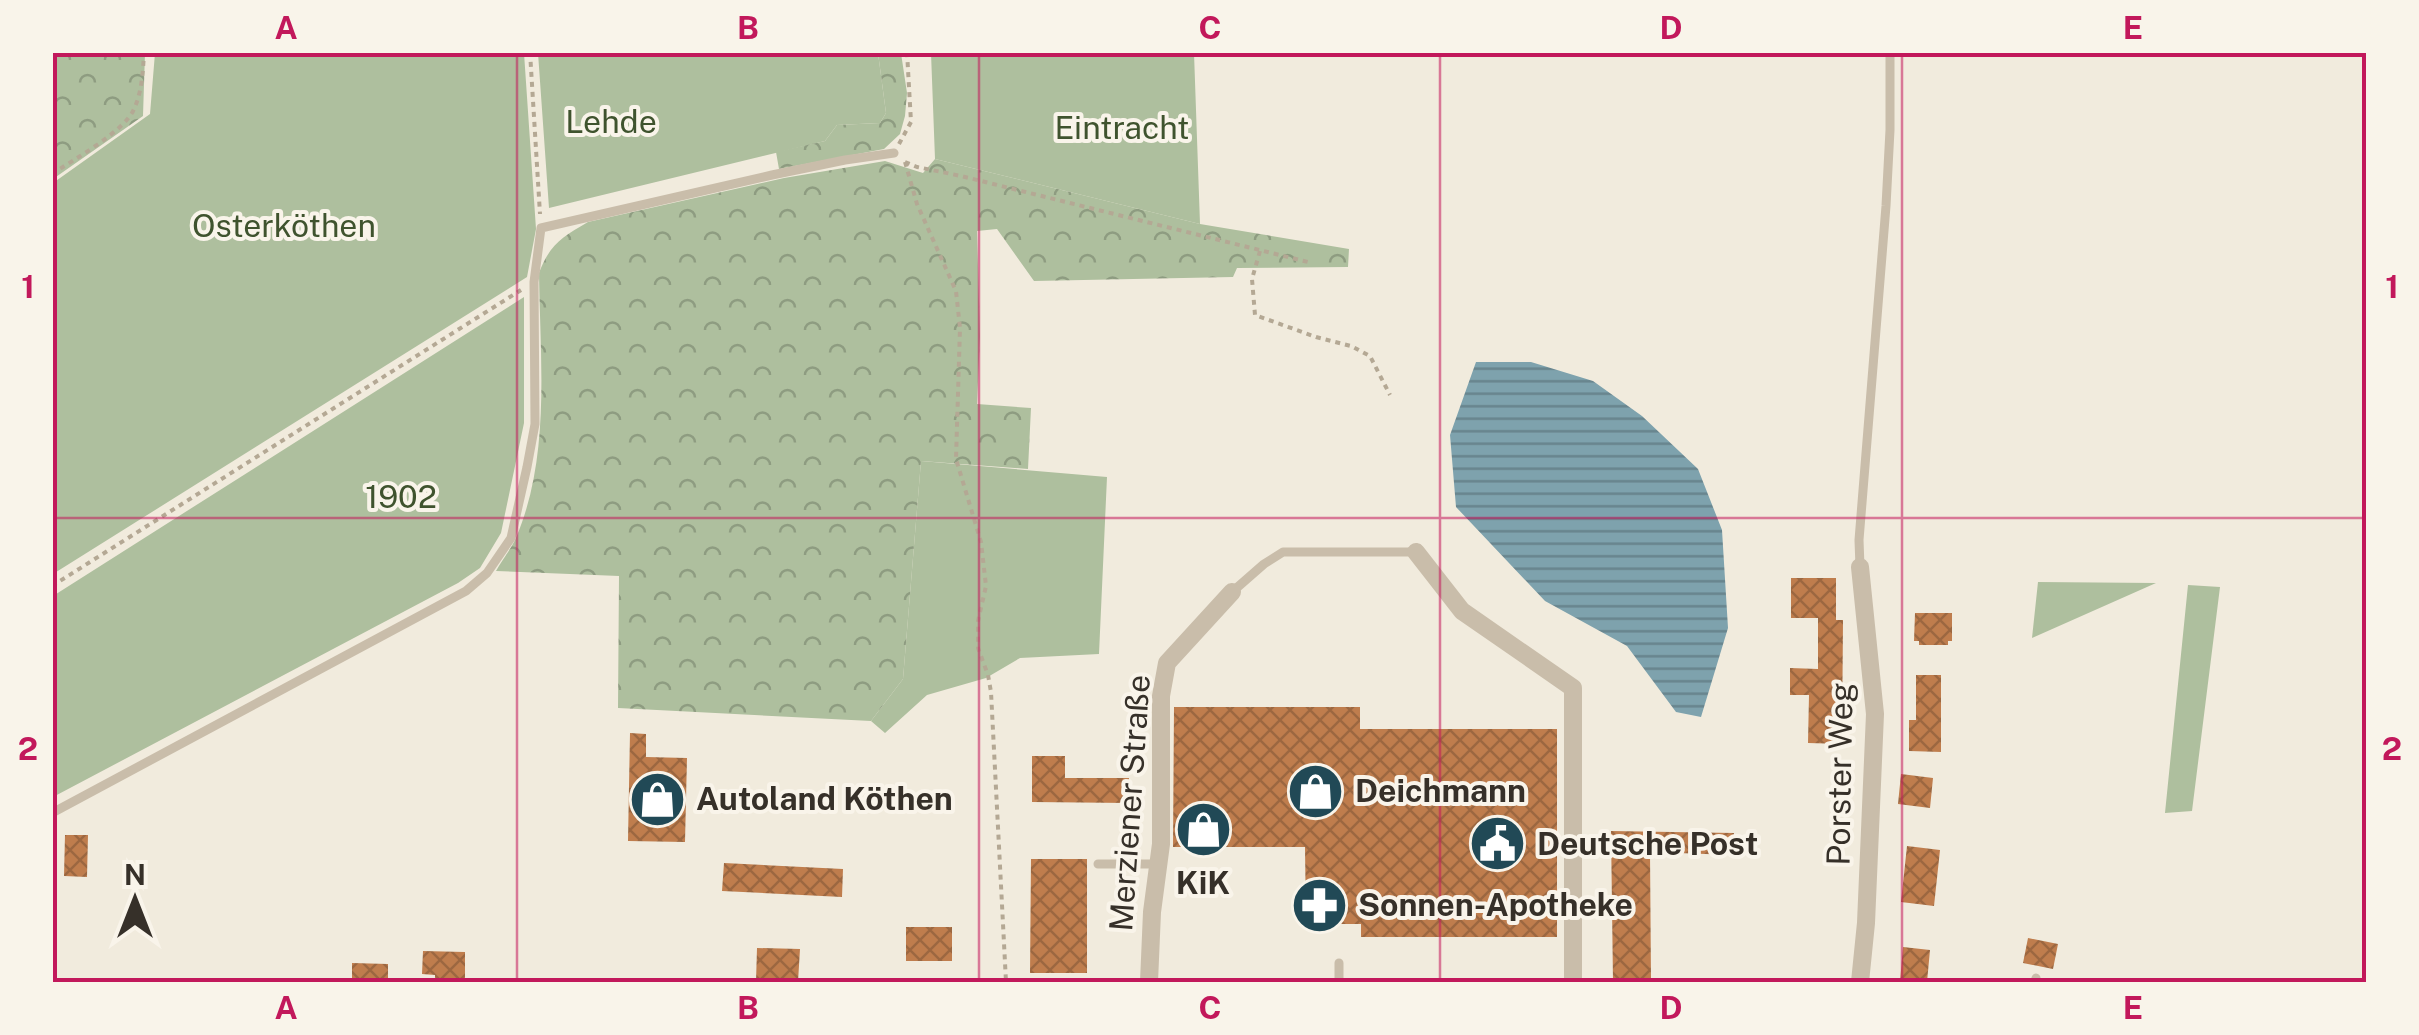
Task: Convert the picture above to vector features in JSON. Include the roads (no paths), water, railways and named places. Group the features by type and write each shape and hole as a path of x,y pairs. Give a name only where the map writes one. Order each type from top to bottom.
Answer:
{"street":[{"path":"1416,552 1462,611 1573,688 1573,982"},
{"name":"Porster Weg","path":"1860,566 1876,714 1860,982"},
{"name":"Merziener Straße","path":"1149,982 1152,912 1161,844 1161,696 1167,664 1232,592"}],"lane":[{"path":"1860,566 1886,206 1890,52"},
{"path":"52,813 466,591 487,573 510,538 536,424 534,282 541,228 772,175 894,153"},
{"path":"1232,592 1283,552 1416,552"},
{"path":"1098,864 1159,864"},
{"path":"1339,963 1340,982"}],"water":[{"path":"1476,362 1531,362 1593,381 1642,416 1698,469 1722,530 1728,628 1701,717 1676,712 1627,646 1545,601 1456,507 1450,435"}],"place":[{"name":"Deichmann","path":"1316,791"},
{"name":"Autoland Köthen","path":"657,799"},
{"name":"KiK","path":"1203,829"},
{"name":"Deutsche Post","path":"1498,844"},
{"name":"Sonnen-Apotheke","path":"1319,905"}],"park label":[{"name":"Lehde","path":"611,122"},
{"name":"Eintracht","path":"1122,128"},
{"name":"Osterköthen","path":"284,226"},
{"name":"1902","path":"401,497"}]}
